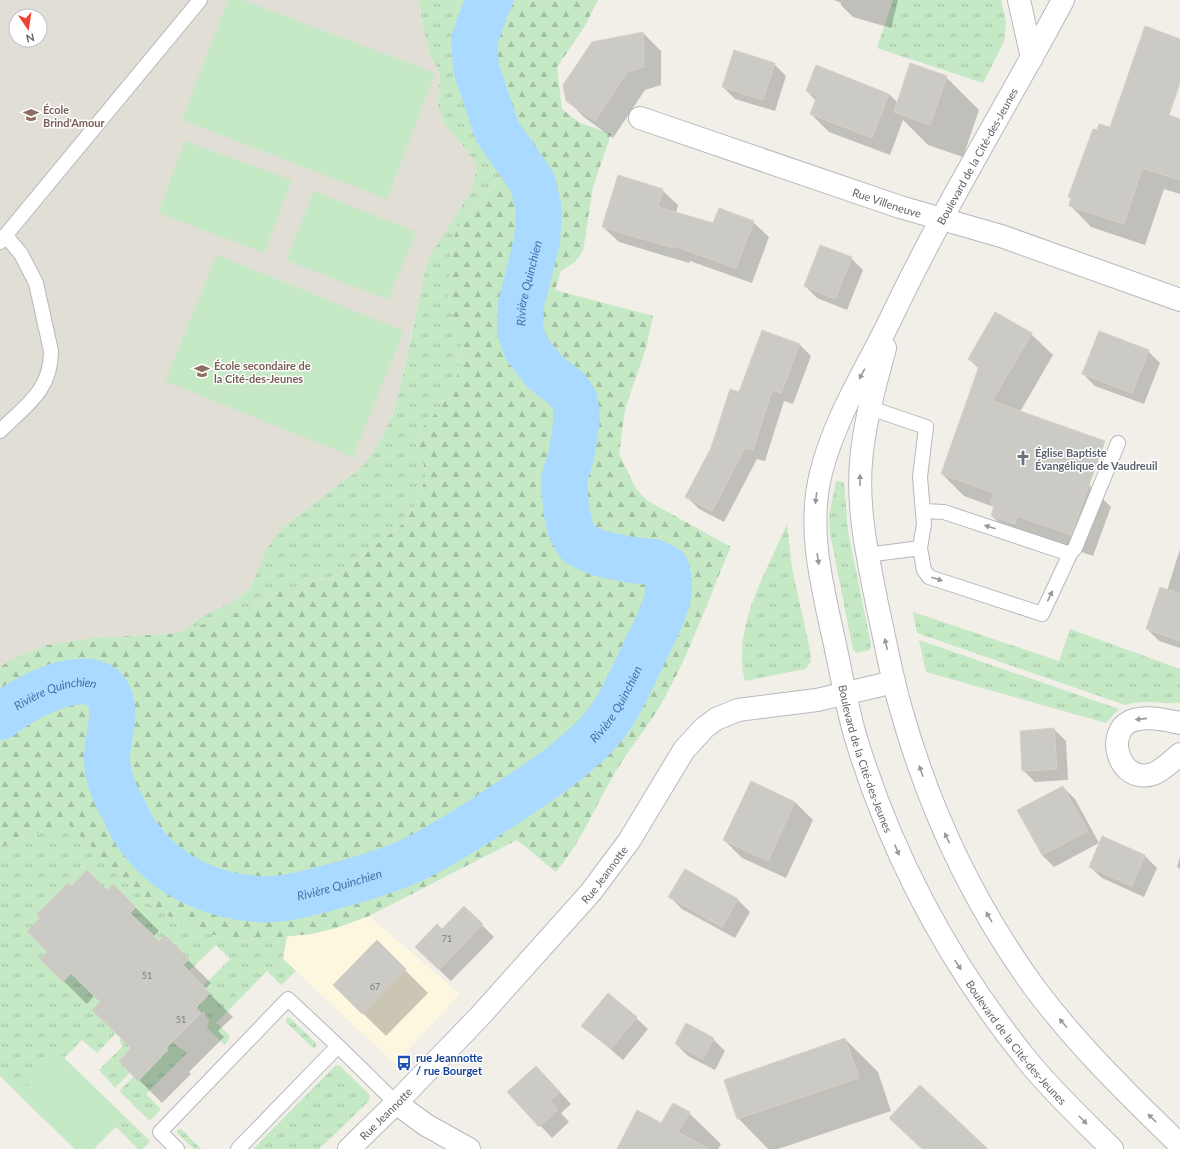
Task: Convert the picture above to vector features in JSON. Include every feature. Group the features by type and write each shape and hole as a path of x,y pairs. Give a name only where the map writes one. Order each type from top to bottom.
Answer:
{"main road":[{"path":"1019,0 1032,58"},
{"name":"Boulevard de la Cité-des-Jeunes","path":"1063,0 921,256 839,420 826,453 816,500 816,547 845,694 864,763 902,863 953,957 972,985 1028,1060 1112,1149"},
{"name":"Rue Villeneuve","path":"640,118 900,207 942,218 1008,239 1180,300"},
{"name":"Boulevard de la Cité-des-Jeunes","path":"893,314 870,408 860,463 861,507 867,555 894,682 912,744 939,819 961,867 998,932 1034,986 1074,1036 1180,1145"},
{"name":"Rue Jeannotte","path":"348,1149 396,1103 479,1017 592,892 630,841 684,750 704,728 716,719 738,710 803,702 845,694 894,682"},
{"path":"1180,723 1154,719 1132,721 1126,724 1121,730 1117,746 1118,755 1122,765 1136,775 1153,774 1162,769 1180,754"},
{"path":"396,1103 426,1125 469,1149"}],"lane":[{"path":"0,430 39,392 49,373 51,362 51,351 36,283 21,254 3,239 200,0"},
{"path":"870,408 926,427 920,477 924,511 924,524 920,548 924,570 929,577 1042,614 1074,548 1118,443"},
{"path":"924,511 944,512 1070,554"},
{"path":"867,555 920,548"},
{"path":"177,1149 160,1132 288,999 396,1103"},
{"path":"238,1149 338,1046"}],"shaded area":[{"name":"École secondaire de la Cité-des-Jeunes","path":"0,0 419,0 422,23 429,53 440,75 438,105 444,124 461,143 477,165 472,190 431,254 411,333 395,410 378,445 361,468 283,527 249,589 234,601 203,616 183,631 169,634 93,638 47,645 14,658 0,667"},
{"path":"369,916 460,994 395,1064 283,959 287,936 312,934 336,928"}],"green space":[{"path":"228,0 242,0 435,73 387,199 182,120"},
{"path":"419,0 456,0 458,8 456,41 461,75 467,96 483,117 483,132 496,169 502,175 493,187 461,220 448,297 462,347 457,376 438,411 422,428 416,446 423,461 426,477 416,503 405,522 338,575 276,592 239,612 183,631 203,616 234,601 249,589 267,548 283,527 361,468 378,445 395,410 425,272 431,254 472,190 477,165 461,143 444,124 438,105 440,75 429,53 422,23"},
{"path":"456,0 598,0 585,26 557,67 562,109 580,123 611,134 593,187 583,251 575,262 561,271 555,290 653,316 646,348 625,409 619,454 635,487 646,500 731,547 675,679 653,717 619,766 580,837 556,872 517,840 369,916 336,928 312,934 239,941 198,931 155,909 68,824 20,838 0,848 0,667 14,658 47,645 93,638 169,634 183,631 239,612 276,592 338,575 405,522 416,503 426,477 423,461 416,447 422,428 438,411 457,376 462,348 448,297 450,248 461,220 493,187 502,175 496,169 488,153 483,132 483,117 467,96 461,75 456,41 458,8"},
{"path":"893,0 1001,0 1006,22 1004,42 983,83 877,48"},
{"path":"185,141 292,180 264,253 158,213"},
{"path":"314,191 416,232 388,300 286,260"},
{"path":"217,255 404,331 353,457 165,381"},
{"path":"836,481 844,482 848,531 871,645 870,650 857,653 853,650 830,533 829,516"},
{"path":"787,524 792,568 811,655 810,663 805,669 745,681 742,661 743,640 747,620 753,600"},
{"path":"913,612 1059,661 1070,629 1180,669 1180,703 1140,702 1125,705 917,633"},
{"path":"919,640 1119,709 1106,723 926,672"},
{"path":"68,823 155,909 239,941 287,936 283,959 296,971 281,985 267,971 216,1023 230,1036 225,1045 207,1028 209,1021 204,1011 201,1013 196,1008 210,993 203,986 230,959 216,945 189,971 130,914 136,907 113,884 107,890 87,870 72,886 68,883 37,914 41,917 27,931 47,952 40,959 63,981 71,973 81,984 95,970 101,1001 116,1033 97,1053 82,1040 64,1058 150,1141 143,1149 138,1149 115,1126 94,1149 75,1149 0,1076 0,848 20,838"},
{"path":"287,1017 290,1018 316,1043 316,1047 313,1048 286,1022"},
{"path":"128,1028 140,1039 119,1061 131,1072 115,1088 99,1070 123,1046 119,1041"},
{"path":"172,1042 187,1053 146,1094 161,1109 152,1119 149,1120 119,1091 134,1076 139,1080 168,1050 161,1043"},
{"path":"60,1054 125,1117 94,1149 75,1149 18,1094"},
{"path":"336,1065 341,1067 369,1094 370,1099 368,1102 319,1149 253,1149"},
{"path":"180,1129 201,1149 194,1149 178,1134 177,1130"}],"building":[{"path":"1145,26 1180,39 1180,83 1169,115 1180,119 1180,180 1142,168 1124,224 1069,206 1071,198 1068,197 1093,129 1097,130 1099,124 1110,127"},
{"path":"643,32 644,67 627,72 595,121 566,101 563,85 592,42"},
{"path":"734,50 775,63 763,100 722,87"},
{"path":"910,63 947,76 930,125 894,112"},
{"path":"816,65 889,94 872,138 810,114 817,96 806,91"},
{"path":"618,175 663,189 658,207 713,223 719,208 754,221 736,268 674,246 673,248 602,227"},
{"path":"820,245 852,257 835,299 804,286"},
{"name":"Église Baptiste Évangélique de Vaudreuil","path":"995,312 1032,333 992,401 1105,441 1071,535 1017,516 1015,524 991,516 994,506 990,504 994,493 941,474 979,366 968,359"},
{"path":"762,330 800,344 781,393 772,390 753,450 745,448 712,511 685,497 711,448 730,389 739,392"},
{"path":"1099,331 1149,350 1132,393 1082,374"},
{"path":"1160,587 1180,594 1180,641 1146,629"},
{"path":"1054,728 1057,769 1022,771 1020,731"},
{"path":"751,781 795,802 768,861 723,840"},
{"path":"1063,786 1088,831 1042,855 1017,810"},
{"path":"1102,836 1145,855 1132,886 1089,867"},
{"path":"685,869 738,899 722,927 668,897"},
{"path":"87,870 107,890 113,884 136,907 130,913 159,941 165,935 189,959 183,965 210,993 196,1008 201,1013 166,1048 168,1050 138,1081 119,1061 131,1048 92,1010 100,1002 71,973 63,982 40,959 47,952 27,931 41,917 37,914 68,883 72,886"},
{"path":"464,906 483,924 439,970 415,947 437,924 442,929"},
{"path":"377,940 406,969 362,1014 333,985"},
{"path":"608,993 637,1017 611,1049 581,1026"},
{"path":"686,1023 714,1038 703,1059 675,1044"},
{"path":"845,1038 859,1078 737,1119 724,1080"},
{"path":"536,1066 560,1092 550,1101 558,1110 539,1127 507,1092"},
{"path":"920,1085 988,1149 922,1149 889,1118"},
{"path":"673,1103 690,1112 678,1132 709,1149 617,1149 637,1110 661,1123"}],"waterway":[{"name":"Rivière Quinchien","path":"0,717 23,701 55,687 72,682 87,682 100,686 109,696 112,711 107,752 107,766 110,779 130,824 136,833 149,850 162,862 190,881 205,888 222,893 256,899 281,898 316,891 391,869 425,854 474,825 556,770 589,742 607,723 626,691 660,618 667,598 669,578 666,568 654,562 631,560 598,553 579,544 571,531 566,509 564,480 572,452 577,417 575,401 567,389 544,371 526,348 520,330 521,305 537,241 539,210 533,183 497,131 476,68 474,41 490,0"}],"place":[{"name":"École Brind'Amour","path":"31,115"},
{"name":"École secondaire de la Cité-des-Jeunes","path":"202,371"},
{"name":"Église Baptiste Évangélique de Vaudreuil","path":"1023,458"},
{"name":"rue Jeannotte / rue Bourget","path":"404,1063"}]}
